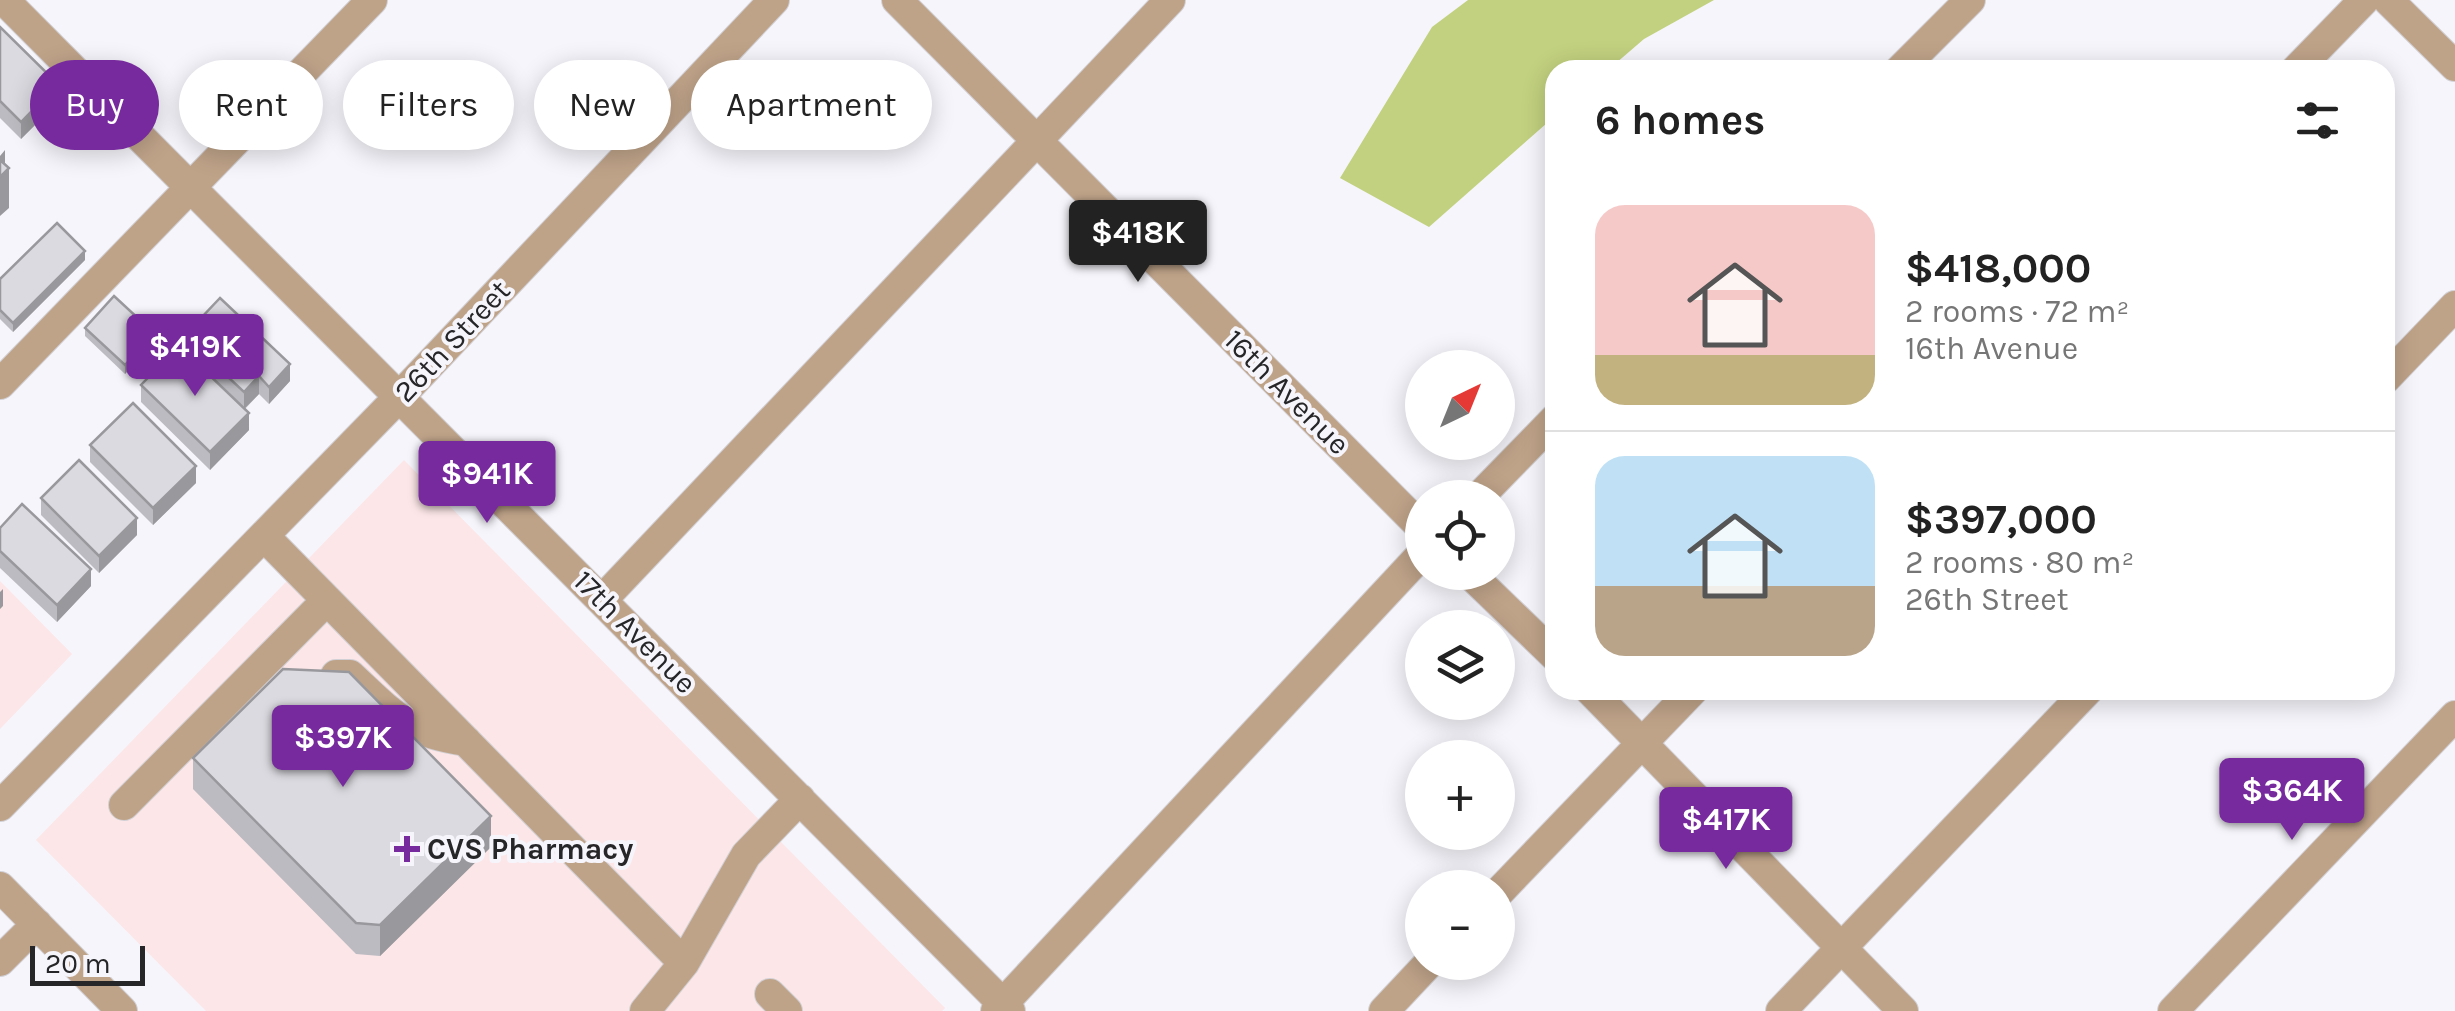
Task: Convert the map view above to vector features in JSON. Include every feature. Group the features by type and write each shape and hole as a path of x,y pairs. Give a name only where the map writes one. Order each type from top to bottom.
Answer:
{"street":[{"name":"17th Avenue","path":"4,0 800,799 1003,1009"},
{"path":"0,384 372,0"},
{"name":"26th Street","path":"0,806 400,396 774,0"},
{"name":"16th Avenue","path":"897,0 1405,511"},
{"path":"602,600 1170,0"},
{"path":"1910,60 1970,0"},
{"path":"2306,60 2364,0"},
{"path":"2388,0 2455,66"},
{"path":"2395,369 2455,306"},
{"path":"1496,480 1545,429"},
{"path":"264,536 684,963"},
{"path":"1003,1009 1405,572"},
{"path":"1487,590 1545,646"},
{"path":"124,805 327,600"},
{"path":"251,673 350,675 396,718 423,735 466,741"},
{"path":"1600,700 1903,1011"},
{"path":"1515,874 1683,700"},
{"path":"1781,1011 2078,700"},
{"path":"2173,1011 2455,716"},
{"path":"645,1011 684,963 746,855 800,799"},
{"path":"0,886 122,1011"},
{"path":"0,961 37,924"},
{"path":"1384,1011 1413,980"}],"shaded area":[{"path":"404,460 945,1008 942,1011 206,1011 36,840"},
{"path":"0,581 72,654 0,729"}],"green space":[{"path":"1468,0 1714,0 1644,39 1620,60 1545,60 1545,125 1429,227 1340,178 1432,27"}],"building":[{"path":"0,27 34,60 30,60 30,113 21,122 0,101"},
{"path":"0,160 9,168 0,177"},
{"path":"57,223 85,251 13,323 0,310 0,279"},
{"path":"114,296 154,333 125,365 85,328"},
{"path":"220,298 290,364 269,387 259,376 244,392 184,336"},
{"path":"179,346 249,413 210,452 141,385"},
{"path":"133,403 196,466 153,508 90,445"},
{"path":"79,460 137,518 99,556 41,498"},
{"path":"22,504 91,569 57,605 0,551 0,528"},
{"name":"CVS Pharmacy","path":"283,669 349,672 491,816 380,925 356,923 193,758"}],"place":[{"name":"CVS Pharmacy","path":"407,849"}]}
